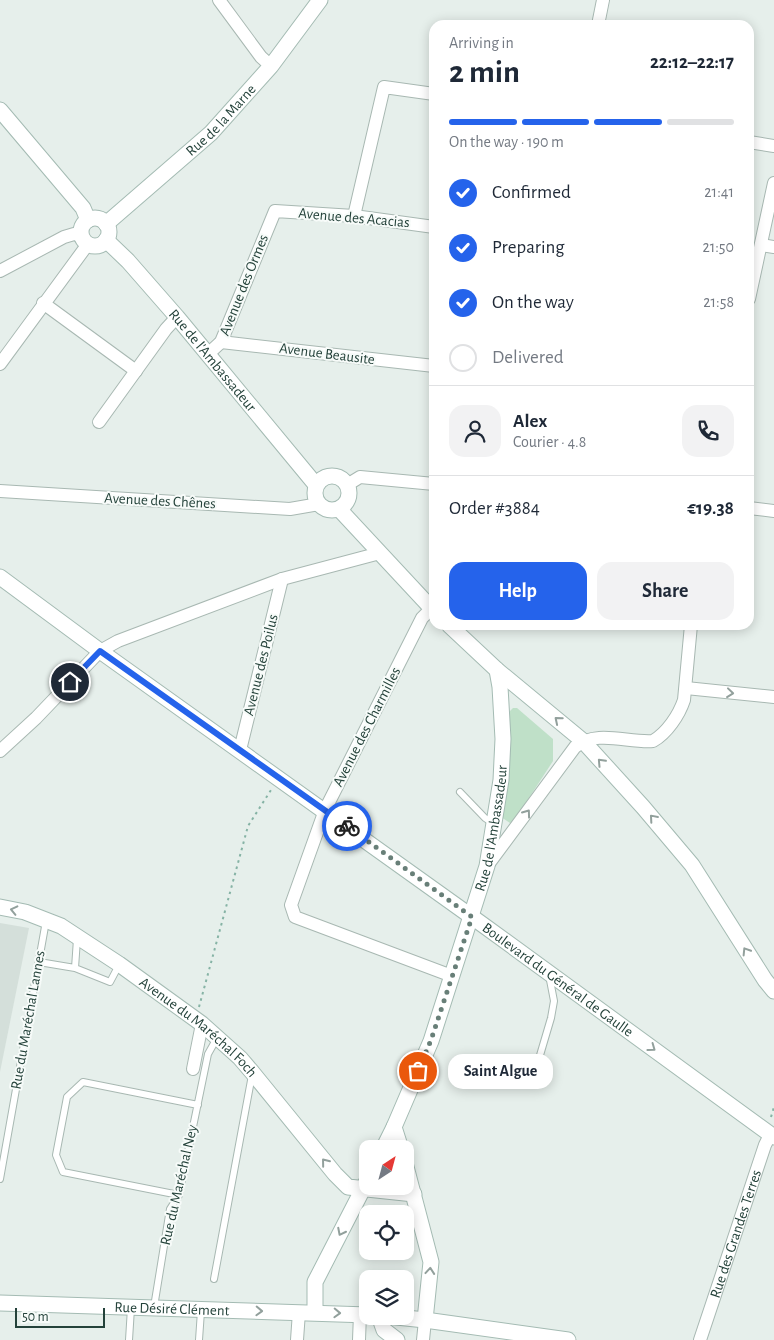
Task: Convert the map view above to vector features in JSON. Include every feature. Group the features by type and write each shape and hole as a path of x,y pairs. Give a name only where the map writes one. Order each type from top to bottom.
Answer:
{"main road":[{"name":"Rue de la Marne","path":"106,224 211,133 271,66 320,0"},
{"path":"0,110 83,208 88,220"},
{"path":"96,219 106,224 109,232 106,240 100,245 92,246 85,240 82,227 88,220 96,219"},
{"name":"Rue de l'Ambassadeur","path":"106,240 128,261 177,317 316,484"},
{"path":"329,475 339,477 347,485 349,496 339,509 328,510 319,504 314,495 316,484 329,475"},
{"path":"339,509 429,607"},
{"name":"Boulevard du Général de Gaulle","path":"0,577 100,651 325,810 773,1134"},
{"path":"454,630 497,670 583,741 670,838 692,865 765,980 774,991"},
{"name":"Rue de l'Ambassadeur","path":"388,1140 431,1040 488,866 501,780 504,739 497,670"},
{"path":"501,706 517,697 533,698"},
{"name":"Avenue du Maréchal Foch","path":"0,906 47,920 77,936 199,1021 218,1036 252,1072 344,1184 348,1187 359,1185"},
{"path":"394,1127 398,1140"},
{"path":"414,1194 431,1262 425,1320"},
{"path":"315,1312 316,1282 360,1195"},
{"name":"Rue Désiré Clément","path":"0,1303 359,1314"},
{"path":"414,1319 568,1340"},
{"path":"383,1325 384,1330 397,1340"}],"street":[{"path":"219,0 261,58 271,66"},
{"path":"599,20 603,0"},
{"path":"354,216 384,87 429,93"},
{"path":"754,143 774,146"},
{"path":"754,262 761,245 774,183"},
{"name":"Avenue des Acacias","path":"275,211 354,216 429,225"},
{"name":"Avenue des Ormes","path":"208,354 221,342 275,211"},
{"path":"0,272 74,234 85,240 79,257 0,364"},
{"path":"761,245 774,247"},
{"path":"43,304 136,371"},
{"path":"99,422 166,329 177,317"},
{"name":"Avenue Beausite","path":"221,342 429,365"},
{"path":"347,485 360,477 429,484"},
{"name":"Avenue des Chênes","path":"0,491 290,508 319,504"},
{"path":"754,509 774,511"},
{"path":"0,751 36,718 100,651 118,641 282,580 380,553"},
{"name":"Avenue des Poilus","path":"240,750 282,580"},
{"name":"Avenue des Charmilles","path":"429,612 422,618 325,810 291,905 295,917 452,976"},
{"path":"488,866 575,747 583,741 611,738 653,741 665,731 678,714 684,700 691,630"},
{"path":"686,688 774,697"},
{"path":"494,824 514,831"},
{"path":"193,1069 199,1021"},
{"name":"Rue des Grandes Terres","path":"700,1340 762,1154 773,1134"},
{"path":"297,1340 299,1312"},
{"path":"423,1340 425,1320"},
{"path":"358,1340 361,1325"}],"lane":[{"path":"460,792 485,818 494,824"},
{"name":"Rue du Maréchal Lannes","path":"0,1179 47,920"},
{"path":"74,968 77,936"},
{"path":"39,962 74,968 110,982 119,964"},
{"path":"538,1062 554,1001 548,972"},
{"name":"Rue du Maréchal Ney","path":"154,1307 170,1209 179,1195 208,1054 218,1036"},
{"path":"214,1279 252,1072"},
{"path":"179,1195 63,1172 56,1155 65,1106 67,1097 83,1082 198,1105"},
{"path":"129,1340 131,1307"},
{"path":"199,1340 201,1309"}],"path":[{"path":"199,1021 248,826 278,777"}],"shaded area":[{"path":"0,923 29,928 0,1072"}],"green space":[{"path":"513,708 517,708 553,739 553,761 514,821 510,823 501,817 508,713"}],"way so far":[{"path":"347,826 472,917 431,1040 418,1071"}],"place":[{"name":"Saint Algue","path":"418,1071"}],"route":[{"path":"70,682 100,651 347,826"}]}
